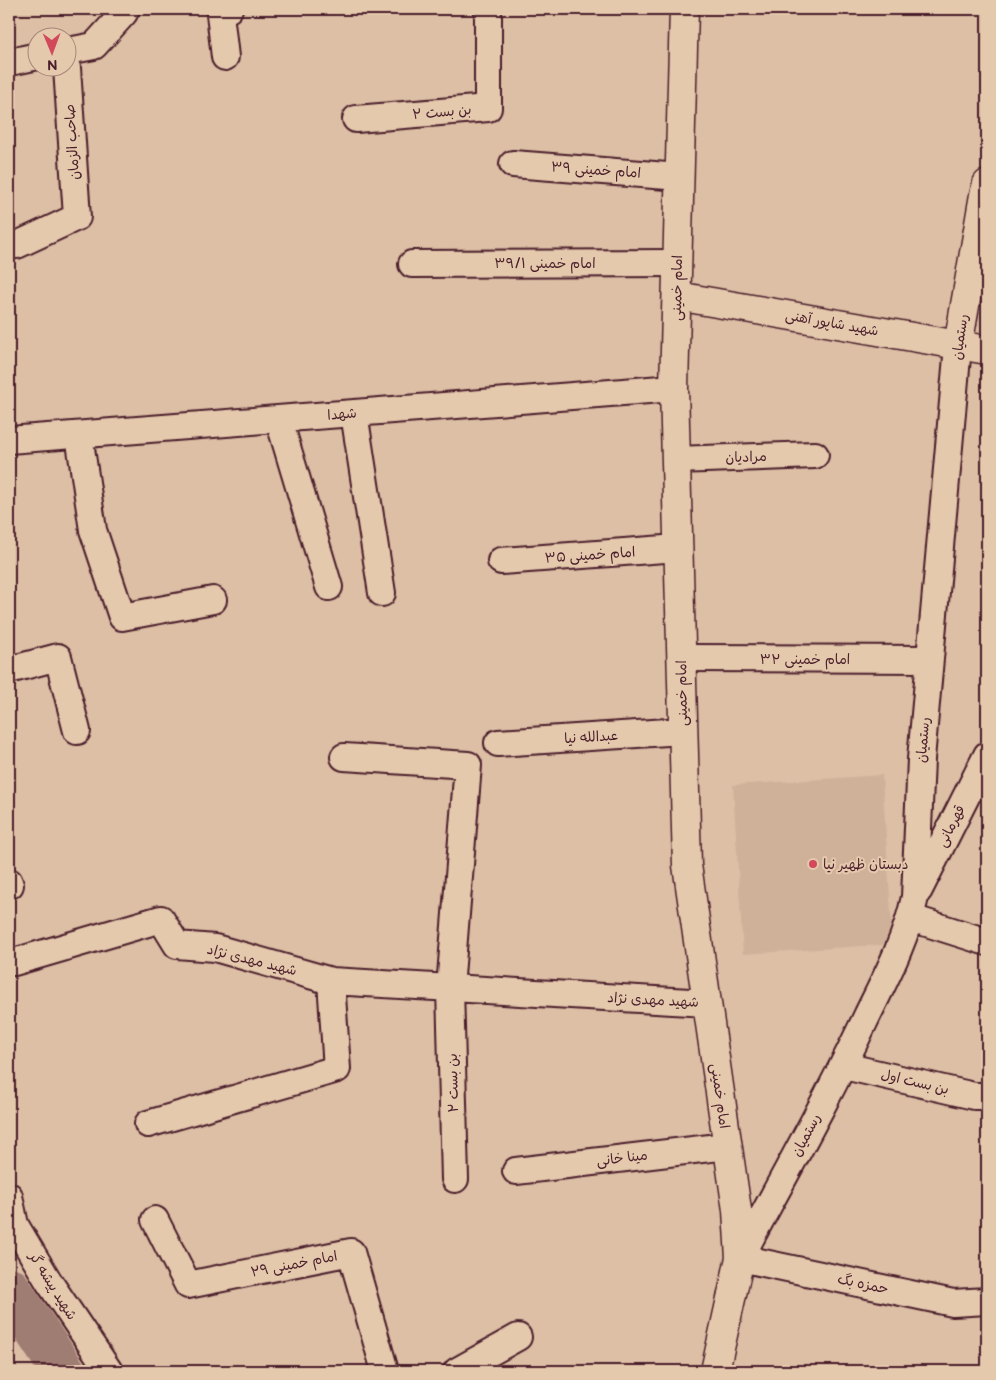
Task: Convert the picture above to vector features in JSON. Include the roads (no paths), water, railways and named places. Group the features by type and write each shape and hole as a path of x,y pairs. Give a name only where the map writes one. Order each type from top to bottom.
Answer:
{"street":[{"path":"78,48 94,46 126,9"},
{"path":"225,57 220,14 230,9"},
{"name":"بن بست ۲","path":"356,119 488,108 488,9"},
{"name":"امام خمینی","path":"684,9 674,388 687,865 736,1210 740,1258 715,1371"},
{"path":"10,62 28,58"},
{"name":"صاحب الزمان","path":"9,246 17,245 77,217 67,78"},
{"name":"امام خمینی ۳۹","path":"513,164 680,177"},
{"name":"رستمیان","path":"740,1258 844,1066 900,947 913,907 920,760 958,346 987,184"},
{"name":"امام خمینی ۳۹/۱","path":"412,264 677,263"},
{"name":"شهید شاپور آهنی","path":"676,296 987,350"},
{"name":"شهدا","path":"9,440 674,388"},
{"path":"354,414 382,593"},
{"path":"278,420 329,587"},
{"path":"79,435 93,530 122,617 213,600"},
{"name":"مرادیان","path":"676,460 815,455"},
{"name":"امام خمینی ۳۵","path":"501,561 678,548"},
{"path":"9,670 58,657 77,732"},
{"name":"امام خمینی ۳۲","path":"681,658 930,659"},
{"name":"عبدالله نیا","path":"498,743 683,731"},
{"name":"قهرمانی","path":"913,907 987,755"},
{"path":"344,757 468,765 450,988"},
{"path":"913,907 987,942"},
{"name":"شهید مهدی نژاد","path":"14,962 161,919 177,945 214,948 330,981 707,1003"},
{"path":"148,1124 337,1069 330,981"},
{"name":"بن بست ۲","path":"450,988 455,1179"},
{"name":"بن بست اول","path":"844,1066 974,1096 987,1096"},
{"name":"مینا خانی","path":"516,1171 727,1146"},
{"name":"شهید پیشه گر","path":"9,1196 16,1225 49,1282 109,1371"},
{"name":"امام خمینی ۲۹","path":"155,1220 188,1285 351,1252 383,1370"},
{"name":"حمزه بگ","path":"740,1258 953,1303 987,1302"},
{"path":"458,1371 518,1337"}],"waterway":[{"path":"9,1289 63,1371"}],"place":[{"name":"دبستان ظهیر نیا","path":"813,864"}]}
